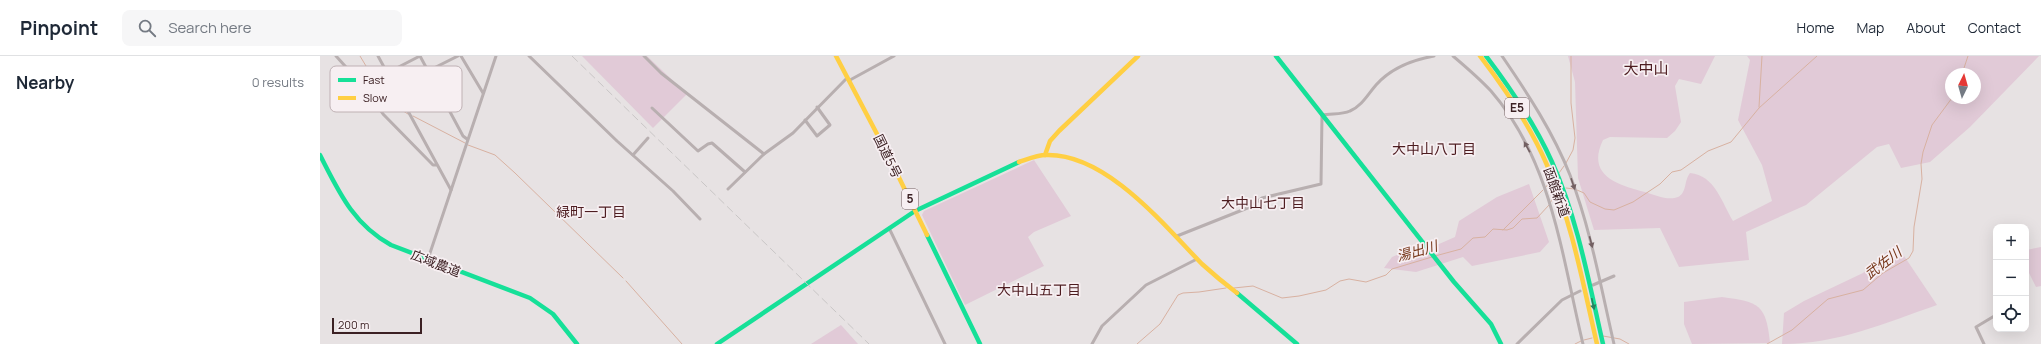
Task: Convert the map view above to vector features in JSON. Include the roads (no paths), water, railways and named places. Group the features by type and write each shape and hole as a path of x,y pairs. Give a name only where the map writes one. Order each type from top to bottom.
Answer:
{"main road":[{"name":"国道5号","path":"836,56 849,79 980,344"},
{"path":"1045,155 1050,142 1059,131 1138,56"},
{"path":"1276,56 1431,253 1491,324 1500,344"},
{"name":"函館新道","path":"1480,56 1517,108 1550,164"},
{"name":"函館新道","path":"1486,56 1528,116 1550,164 1568,213 1600,343"},
{"name":"広域農道","path":"320,155 353,216 361,226 383,242 530,298 553,314 577,344"},
{"path":"717,344 915,211 1019,162 1045,155 1071,158 1106,175 1149,210 1225,285 1297,344"}],"street":[{"path":"336,56 344,66"},
{"path":"378,56 383,66"},
{"path":"401,66 420,56 425,66"},
{"path":"438,66 458,56"},
{"path":"462,56 483,93"},
{"path":"428,259 496,56"},
{"path":"529,56 700,219"},
{"path":"644,56 661,73 764,154"},
{"path":"728,189 764,154 793,133 843,80 849,79 894,56"},
{"path":"1177,236 1250,207 1262,198 1321,184 1322,114 1351,111 1363,100 1380,80 1398,68 1406,63 1434,56"},
{"path":"1453,56 1470,70 1497,98 1531,153 1543,182 1554,218 1583,342"},
{"path":"1502,56 1538,109 1565,163 1580,204 1614,344"},
{"path":"805,120 817,136 830,125 817,107"},
{"path":"652,108 698,151 712,143 744,172"},
{"path":"383,112 432,165 436,165"},
{"path":"408,112 451,190"},
{"path":"450,112 463,136 468,139"},
{"path":"633,155 648,138"},
{"path":"889,228 945,344"},
{"path":"1092,344 1102,326 1146,285 1198,258"},
{"path":"1593,285 1614,276"},
{"path":"1517,344 1562,300 1580,291"},
{"path":"1984,344 1976,327 1993,318"}],"waterway":[{"path":"360,56 366,66"},
{"name":"湯出川","path":"1566,163 1573,150 1575,138 1571,103 1571,56"},
{"path":"1759,107 1762,56"},
{"path":"1577,190 1584,193 1590,202 1605,209 1614,210 1633,202 1660,184 1672,172 1681,170 1708,151 1731,142 1759,108 1817,56"},
{"name":"武佐川","path":"1964,68 1968,56"},
{"name":"武佐川","path":"1767,344 1792,330 1828,299 1863,290 1883,273 1909,258 1913,251 1914,227 1922,179 1921,164 1923,152 1932,125 1948,104"},
{"path":"413,116 465,143"},
{"path":"468,145 495,155 623,278"},
{"name":"湯出川","path":"1559,173 1564,166"},
{"name":"湯出川","path":"1545,188 1551,181"},
{"path":"1566,188 1574,189"},
{"name":"湯出川","path":"1503,230 1543,190"},
{"path":"1550,203 1555,195"},
{"name":"湯出川","path":"1435,256 1461,249 1473,238 1485,237 1493,229 1507,230 1513,228 1522,219 1537,218 1549,205"},
{"name":"湯出川","path":"1234,288 1253,286 1282,298 1299,296 1326,290 1340,281 1349,279 1366,282 1386,275 1392,269 1432,257"},
{"path":"626,281 682,344"},
{"name":"湯出川","path":"1137,344 1160,324 1178,295 1183,293 1226,288"},
{"name":"武佐川","path":"1603,336 1620,339 1629,344"},
{"name":"武佐川","path":"1584,340 1592,338"},
{"name":"武佐川","path":"1575,344 1581,341"}],"railway":[{"path":"572,56 869,344"}],"district":[{"name":"大中山","path":"1646,69"},
{"name":"大中山八丁目","path":"1434,149"},
{"name":"大中山七丁目","path":"1263,203"},
{"name":"緑町一丁目","path":"591,212"},
{"name":"大中山五丁目","path":"1039,290"}]}
